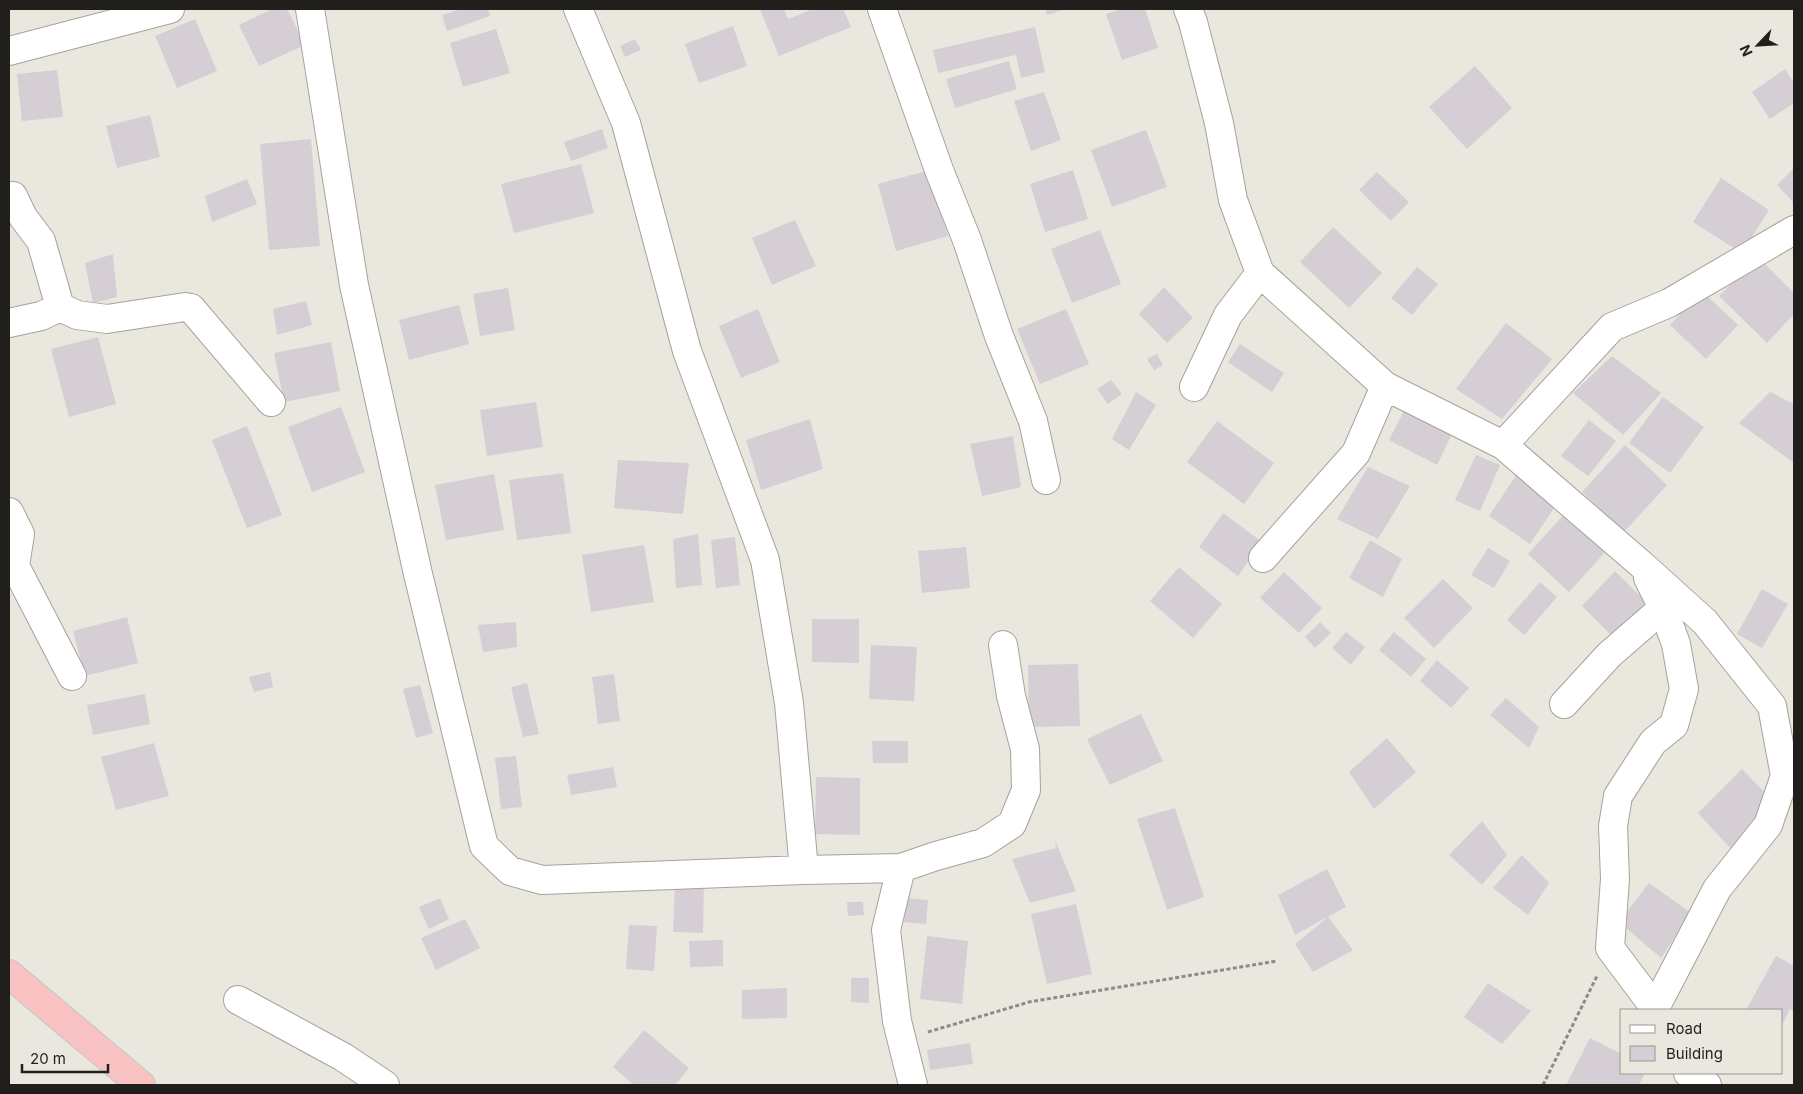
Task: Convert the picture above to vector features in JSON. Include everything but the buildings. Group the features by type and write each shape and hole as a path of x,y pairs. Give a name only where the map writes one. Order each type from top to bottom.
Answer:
{"highway":[{"path":"9,974 141,1085"}],"street":[{"path":"9,51 170,9"},
{"path":"310,9 354,285 418,574 484,846 510,871 542,880 901,868 983,843 1012,824 1026,790 1025,750 1011,696 1003,645"},
{"path":"578,9 626,123 687,352 765,560 790,703 804,870"},
{"path":"882,9 939,170 967,240 998,336 1033,420 1046,480"},
{"path":"1188,9 1219,123 1232,200 1260,274 1385,386 1503,446 1642,565 1705,622 1772,706 1785,776 1768,825 1717,888 1655,1009 1610,948 1615,879 1613,826 1618,796 1653,742 1674,725 1684,688 1676,644 1663,608 1642,565"},
{"path":"9,196 13,196 23,217 41,240 60,308"},
{"path":"1503,446 1612,326 1669,303 1794,230"},
{"path":"1194,387 1228,316 1260,274"},
{"path":"9,323 41,316 60,308 77,315 107,319 185,306 191,308 271,402"},
{"path":"1263,558 1356,453 1385,386"},
{"path":"9,512 20,534 15,566 72,676"},
{"path":"1564,704 1609,656 1663,608"},
{"path":"901,868 886,930 897,1020 913,1085"},
{"path":"238,1000 344,1057 385,1085"},
{"path":"1690,1074 1706,1085"}],"path":[{"path":"1543,1085 1610,948"},
{"path":"902,1040 1029,1002 1277,961"}]}
